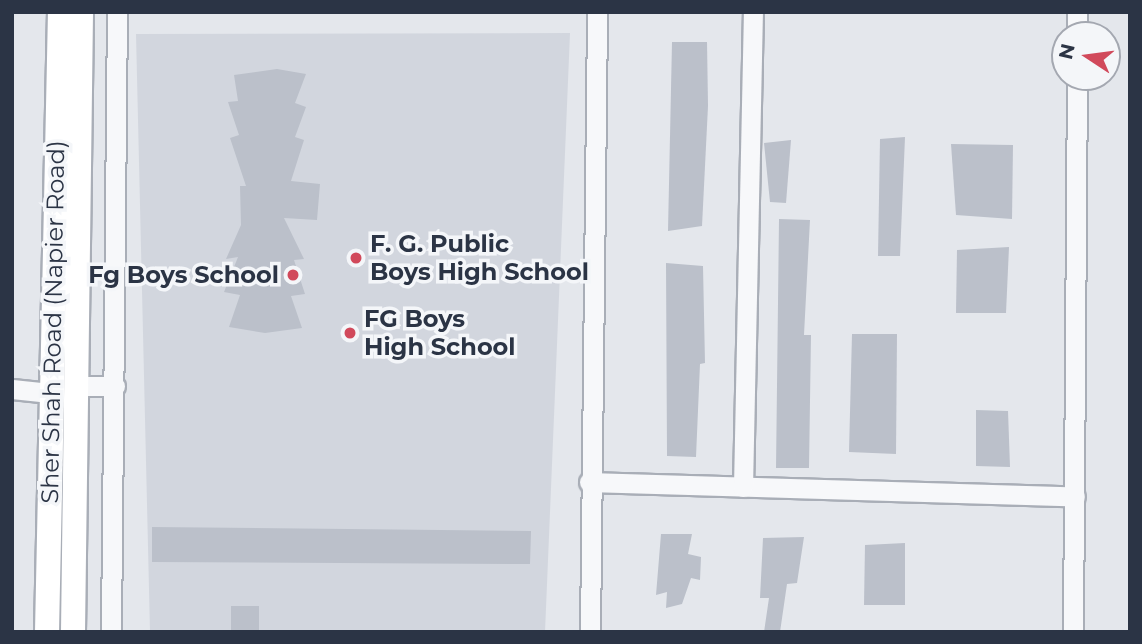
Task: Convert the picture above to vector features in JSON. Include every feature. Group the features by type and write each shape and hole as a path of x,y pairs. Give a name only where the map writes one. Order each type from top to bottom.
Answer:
{"main road":[{"name":"Sher Shah Road (Napier Road)","path":"65,13 76,386 74,632"},
{"name":"Sher Shah Road (Napier Road)","path":"47,632 50,393 65,13"}],"street":[{"path":"111,632 117,12"},
{"path":"590,632 589,482 597,12"},
{"path":"743,487 753,12"},
{"path":"1073,632 1077,91"},
{"path":"76,386 115,386"},
{"path":"12,389 50,393"},
{"path":"589,482 1075,496"}],"shaded area":[{"name":"FG Boys High School","path":"570,33 545,632 150,632 136,34"}],"building":[{"path":"672,42 707,42 708,106 702,226 668,231"},
{"path":"277,69 306,74 295,103 306,107 295,137 304,140 291,181 320,184 317,220 284,218 304,259 294,260 305,294 291,296 302,328 265,333 229,327 240,295 224,292 238,257 226,259 241,225 240,186 246,186 230,138 239,135 228,102 238,101 234,75"},
{"path":"905,137 900,256 878,256 880,139"},
{"path":"791,140 786,203 770,202 764,143"},
{"path":"951,144 1013,145 1012,219 956,215"},
{"path":"779,219 810,220 804,335 811,335 809,468 776,468"},
{"path":"1009,247 1006,313 956,313 957,250"},
{"path":"666,263 703,266 705,363 700,364 696,457 667,456"},
{"path":"852,334 897,334 896,454 849,452"},
{"path":"976,410 1008,411 1010,467 976,466"},
{"path":"152,527 531,531 530,564 152,562"},
{"path":"661,534 692,534 688,554 701,557 700,580 691,578 682,604 666,608 667,592 656,595"},
{"path":"804,537 797,583 787,584 780,632 764,632 769,598 760,598 763,538"},
{"path":"905,543 905,605 864,605 865,545"},
{"path":"231,606 259,606 259,632 231,632"}],"place":[{"name":"F. G. Public Boys High School","path":"356,258"},
{"name":"Fg Boys School","path":"293,275"},
{"name":"FG Boys High School","path":"350,333"}]}
